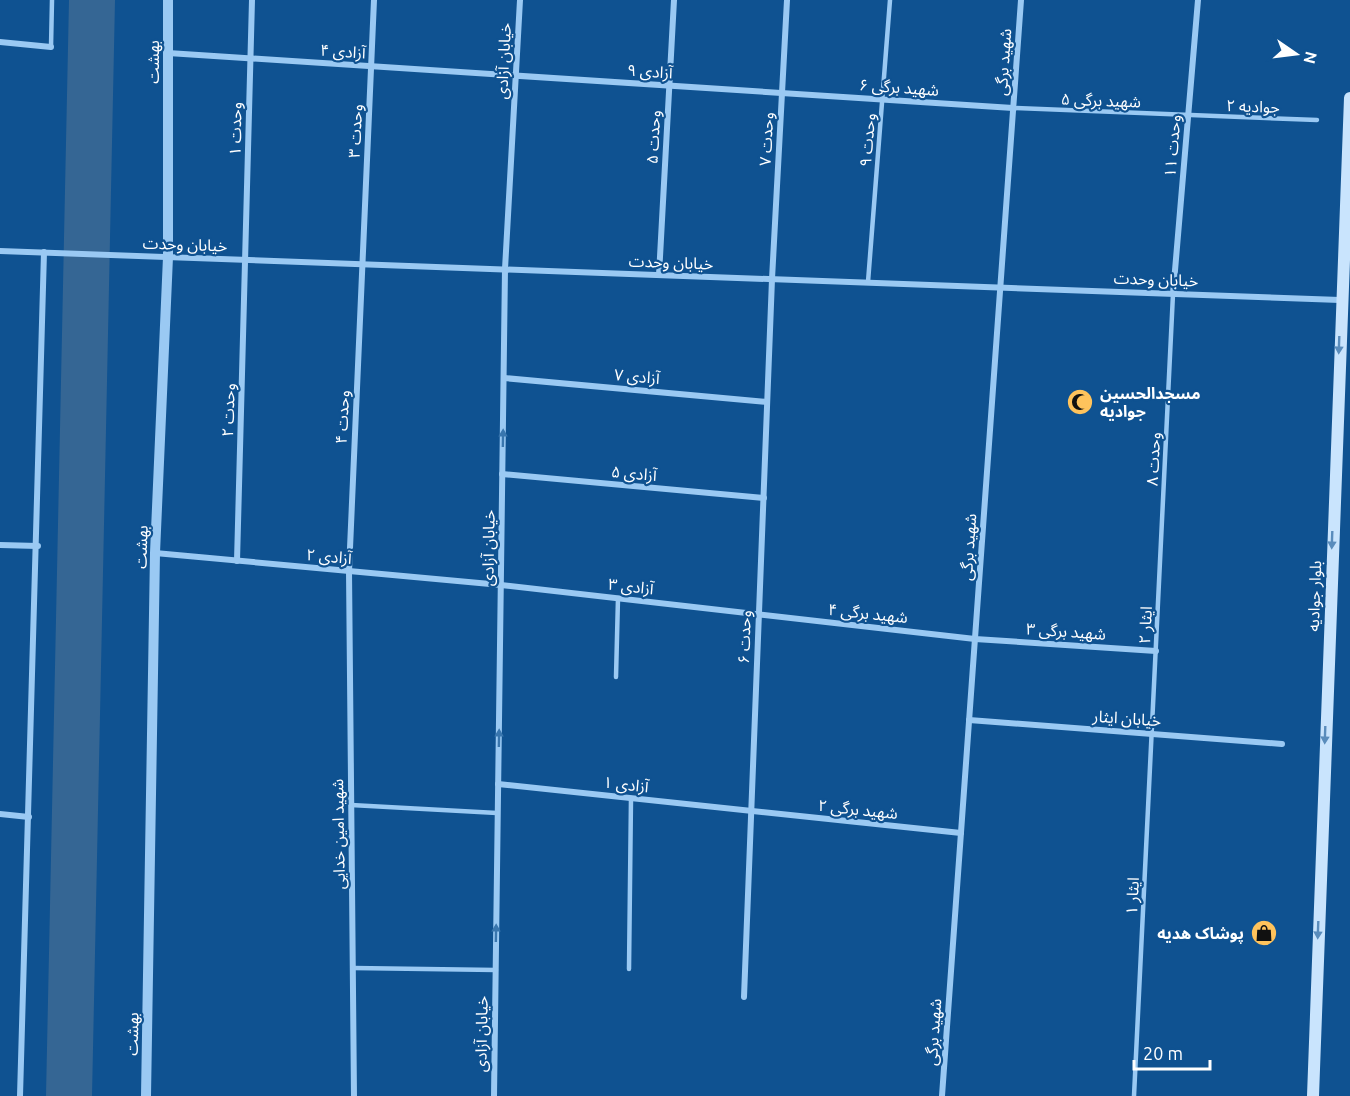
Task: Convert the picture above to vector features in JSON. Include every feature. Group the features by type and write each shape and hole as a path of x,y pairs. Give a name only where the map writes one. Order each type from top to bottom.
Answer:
{"main road":[{"name":"بلوار جوادیه","path":"1312,1096 1340,300 1350,98"}],"street":[{"name":"بهشت","path":"146,1096 155,553 168,257 168,0"},
{"name":"وحدت ۱","path":"246,260 252,0"},
{"name":"وحدت ۳","path":"363,264 374,0"},
{"name":"خیابان آزادی","path":"494,1096 505,269 520,0"},
{"name":"وحدت ۵","path":"659,275 674,0"},
{"name":"وحدت ۷","path":"772,279 787,0"},
{"name":"شهید برگی","path":"942,1096 1021,0"},
{"name":"وحدت ۱۱","path":"1173,294 1198,0"},
{"path":"0,42 51,46"},
{"name":"آزادی ۴","path":"168,53 516,76"},
{"name":"آزادی ۹","path":"516,76 782,93"},
{"name":"شهید برگی ۶","path":"782,93 1013,108"},
{"name":"خیابان وحدت","path":"0,251 1340,300"},
{"path":"20,1096 48,252"},
{"name":"وحدت ۲","path":"237,561 246,260"},
{"name":"وحدت ۴","path":"349,571 363,264"},
{"name":"وحدت ۶","path":"744,997 772,279"},
{"name":"آزادی ۷","path":"504,378 767,402"},
{"name":"آزادی ۵","path":"502,474 764,498"},
{"path":"0,545 38,546"},
{"name":"آزادی ۲","path":"155,553 501,585"},
{"name":"شهید امین خدایی","path":"349,571 354,1096"},
{"name":"آزادی ۳","path":"501,585 758,614"},
{"name":"شهید برگی ۴","path":"758,614 975,639"},
{"name":"شهید برگی ۳","path":"975,639 1156,651"},
{"name":"خیابان ایثار","path":"969,720 1282,744"},
{"name":"آزادی ۱","path":"498,784 751,811"},
{"name":"شهید برگی ۲","path":"751,811 961,833"},
{"path":"0,814 29,817"}],"lane":[{"path":"51,46 52,0"},
{"name":"وحدت ۹","path":"868,282 890,0"},
{"name":"شهید برگی ۵","path":"1013,108 1188,116"},
{"name":"جوادیه ۲","path":"1188,116 1317,120"},
{"name":"وحدت ۸","path":"1163,518 1173,294"},
{"name":"ایثار ۲","path":"1152,734 1163,518"},
{"path":"616,677 618,598"},
{"name":"ایثار ۱","path":"1134,1096 1152,734"},
{"path":"629,969 631,798"},
{"path":"351,805 497,813"},
{"path":"353,968 496,970"}],"waterway":[{"path":"69,1096 92,0"}],"place":[{"name":"مسجدالحسین جوادیه","path":"1080,402"},
{"name":"پوشاک هدیه","path":"1264,933"}]}
